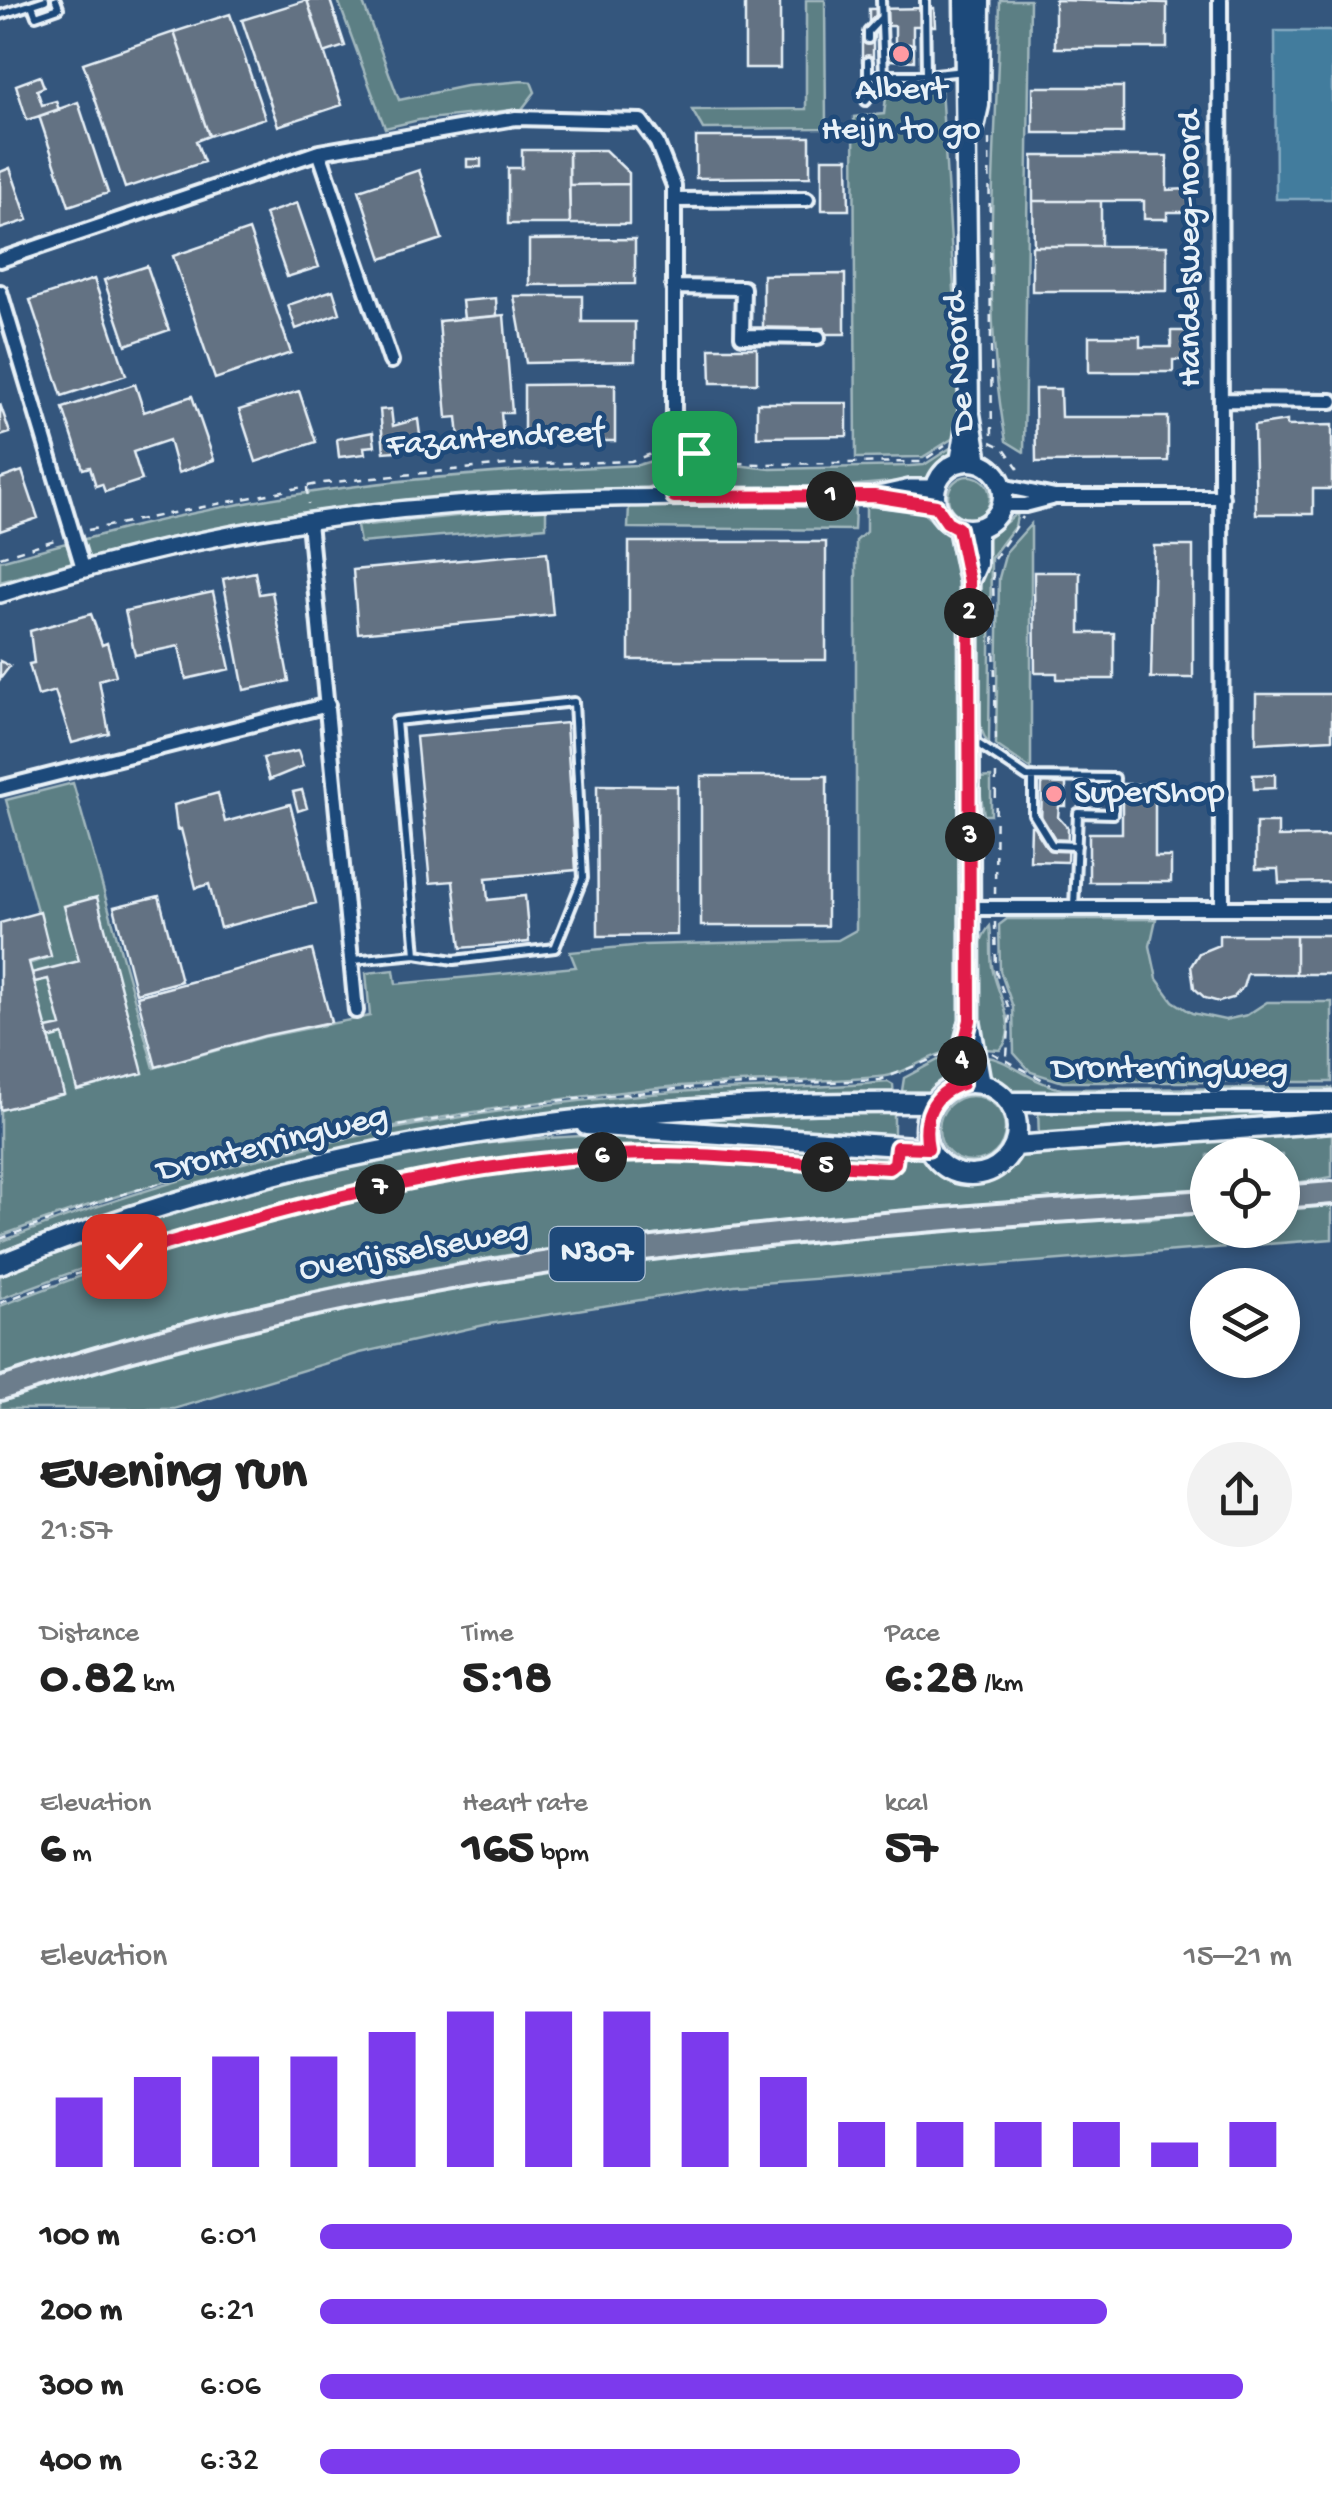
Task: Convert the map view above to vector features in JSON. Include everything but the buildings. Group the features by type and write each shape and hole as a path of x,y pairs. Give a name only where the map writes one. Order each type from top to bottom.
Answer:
{"highway":[{"path":"1300,1195 1332,1194"},
{"name":"Overijsselseweg","path":"0,1389 108,1353 230,1321 370,1289 514,1265 783,1232 1190,1202"}],"main road":[{"name":"De Noord","path":"964,0 972,66"},
{"name":"De Noord","path":"969,462 977,441 969,409 969,148 972,66 980,0"},
{"path":"969,462 991,468 1002,486 1002,505 993,520 967,528 947,522 936,497 942,474 969,462"},
{"path":"967,528 977,564 969,582 970,1020 962,1052 972,1084 1009,1102 1017,1124 1014,1146 1002,1164 972,1176 942,1165 928,1148 926,1117 933,1103 972,1084"},
{"name":"Dronterringweg","path":"1009,1102 1332,1102"},
{"name":"Dronterringweg","path":"0,1264 248,1179 404,1144 571,1124 625,1112 698,1106 933,1103"},
{"name":"Dronterringweg","path":"1014,1146 1332,1122"},
{"name":"Dronterringweg","path":"571,1124 928,1148"}],"street":[{"name":"Handelsweg-noord","path":"1220,0 1222,908"},
{"path":"0,260 319,152 516,118 641,122 657,143 674,186 674,497"},
{"path":"319,152 391,361"},
{"path":"674,200 806,199"},
{"path":"673,287 743,288 742,336 818,337"},
{"path":"0,292 83,568"},
{"path":"1221,400 1332,401"},
{"path":"1002,486 1055,497 1222,498"},
{"name":"Fazantendreef","path":"0,594 83,568 309,522 451,505 674,497 874,496 910,488 936,497"},
{"path":"1002,505 1025,505 1055,497"},
{"path":"309,522 356,1011"},
{"path":"0,788 328,706"},
{"path":"970,908 1332,908"}],"lane":[{"path":"0,15 45,0"},
{"path":"32,4 36,16 59,8 56,0"},
{"path":"866,102 884,76 881,0"},
{"path":"925,0 926,75"},
{"path":"868,40 868,32 882,17"},
{"path":"868,61 868,75 884,76 926,75 972,66"},
{"path":"352,960 416,954 454,960 555,948 583,878 574,702 396,721 416,954"},
{"path":"970,738 1033,777 1115,778 1113,814 1078,813 1074,908"},
{"path":"1033,777 1034,814 1052,846 1077,846"}],"path":[{"name":"De Noord","path":"990,130 987,278 977,441 1014,459 1026,489"},
{"name":"Fazantendreef","path":"0,557 121,521 307,486 505,464 632,461 650,453 674,451 716,462 760,464 921,462 977,441"},
{"path":"307,486 309,522"},
{"path":"994,908 993,561 1023,519 1025,505"},
{"name":"Dronterringweg","path":"994,908 996,972 1010,1012 1007,1057 1036,1080 1065,1086"},
{"path":"894,1077 896,1102"},
{"name":"Dronterringweg","path":"0,1303 196,1234 403,1184 582,1159 662,1154 889,1168 895,1163 897,1147"}],"green space":[{"path":"338,0 362,0 399,100 466,86 523,81 531,82 535,92 522,109 419,120 385,128"},
{"path":"806,0 825,0 826,128 703,129 692,110 806,109"},
{"path":"1000,0 1030,0 1024,452 1006,441 993,331 992,221"},
{"path":"941,88 961,397 955,437 923,457 856,458 854,117 884,114 887,89"},
{"path":"955,445 946,463 925,479 814,489 697,489 683,459 771,469 910,466 924,465"},
{"path":"665,457 658,482 645,489 504,495 365,508 226,529 88,558 81,540 221,507 358,486 638,465"},
{"path":"969,476 984,482 990,497 984,512 969,518 954,512 948,497 954,482"},
{"path":"629,506 855,508 854,530 628,528"},
{"path":"866,506 921,511 950,536 955,549 961,615 962,998 957,1050 879,1077 659,1088 406,1124 162,1182 0,1236 0,1110 62,1094 28,964 50,957 6,800 73,783 154,1068 264,1037 370,1016 366,973 394,970 396,984 576,967 570,952 643,945 838,940 856,930 856,541 866,532"},
{"path":"546,507 546,527 360,543 357,526"},
{"path":"1018,512 1015,526 991,558 989,744 982,730 977,680 984,541"},
{"path":"1031,524 1031,769 996,745 999,578 1006,552"},
{"path":"66,543 73,562 0,582 0,561"},
{"path":"991,777 991,815 984,815 978,778"},
{"path":"1007,919 1156,919 1150,946 1157,979 1173,1001 1192,1013 1225,1020 1247,1015 1267,1002 1332,1002 1332,1082 1063,1082 1031,1072 1014,1053 1013,1007 1000,971 999,925"},
{"path":"990,926 992,966 1008,1031 1000,1050 984,1049 977,985 978,953"},
{"path":"985,1057 1062,1089 1332,1088 1332,1097 1015,1095 990,1076"},
{"path":"956,1058 951,1077 938,1089 901,1097 904,1078 938,1060"},
{"path":"888,1082 893,1085 894,1098 595,1111 411,1135 203,1183 0,1252 0,1242 161,1186 325,1143 409,1126 577,1101 662,1093"},
{"path":"972,1096 995,1106 1005,1129 995,1152 972,1162 949,1152 939,1129 949,1106"},
{"path":"894,1108 894,1141 623,1124 676,1113"},
{"path":"1038,1108 1332,1108 1332,1116 1039,1140"},
{"path":"1332,1126 1332,1177 1300,1182 1300,1138 1196,1138"},
{"path":"600,1135 894,1152 894,1160 886,1164 646,1152 455,1170 300,1202 224,1223 0,1299 0,1276 117,1229 211,1198 376,1160 488,1143"},
{"path":"1190,1139 1190,1191 826,1218 541,1250 390,1275 278,1299 110,1343 0,1377 0,1306 231,1228 389,1189 550,1164 631,1159 895,1171 901,1152 957,1177 980,1181 993,1177 1027,1153"},
{"path":"1332,1202 1332,1239 1300,1241 1300,1204"},
{"path":"1190,1213 1190,1248 1215,1248 735,1285 489,1324 360,1353 174,1409 0,1409 0,1399 221,1333 414,1291 655,1256 1032,1222 1150,1219"}],"water":[{"path":"1275,31 1332,31 1332,199 1276,199"}],"place":[{"name":"Albert Heijn to go","path":"901,54"},
{"name":"SuperShop","path":"1054,794"}],"route":[{"path":"124,1256 348,1195 480,1172 662,1154 889,1168 897,1158 897,1147 928,1148 926,1117 933,1103 941,1094 962,1084 962,1052 970,1020 969,582 962,564 958,528 947,522 936,506 874,496 674,497 674,451 694,453"}]}
